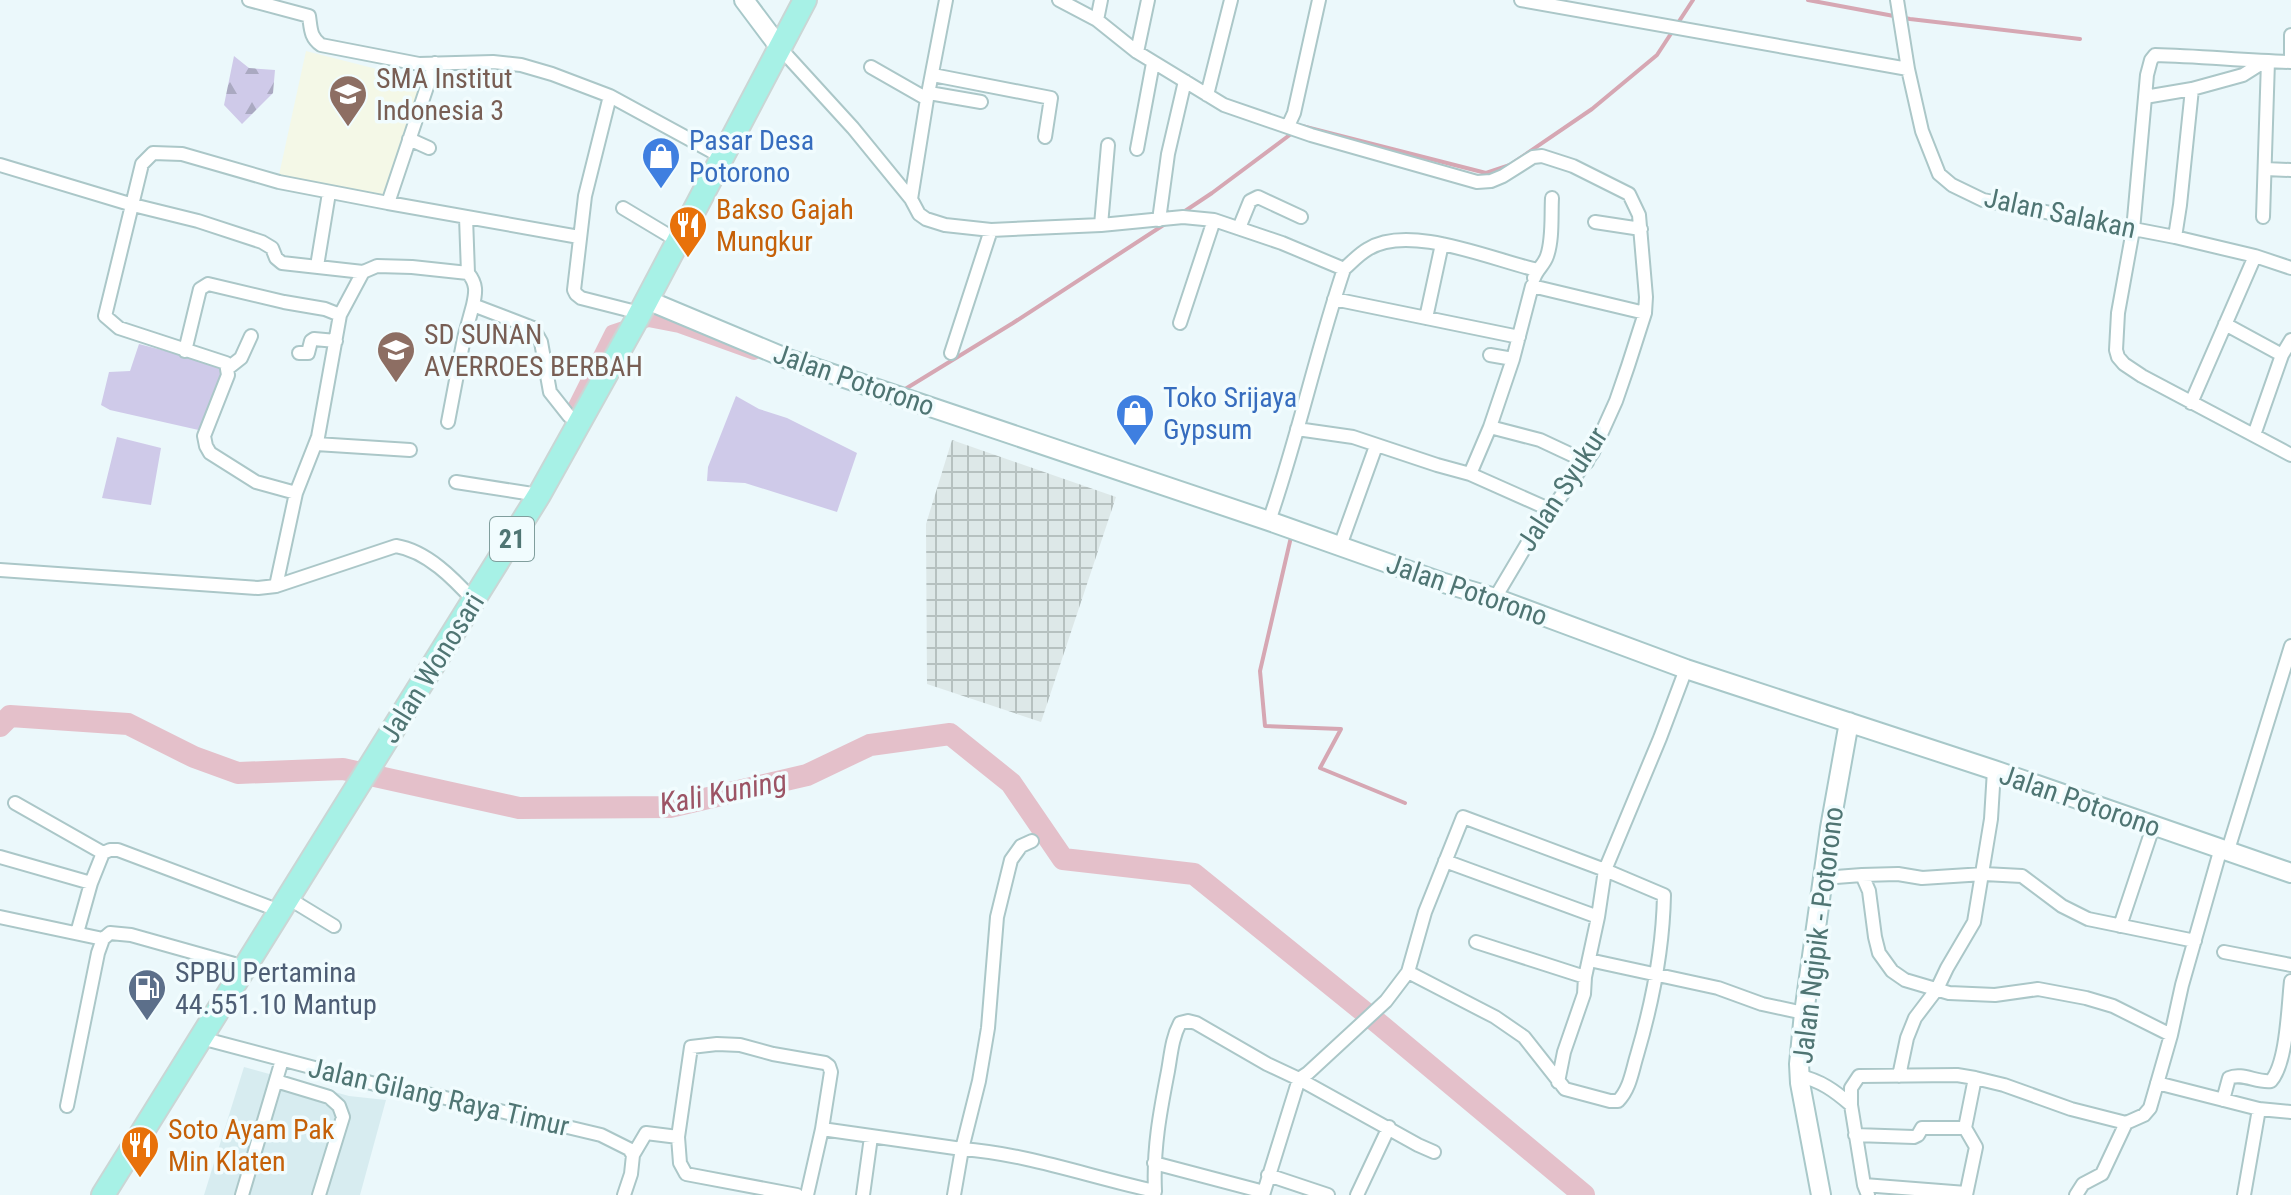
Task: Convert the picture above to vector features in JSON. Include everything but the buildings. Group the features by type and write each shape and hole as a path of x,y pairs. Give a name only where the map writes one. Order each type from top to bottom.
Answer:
{"highway":[{"name":"Jalan Wonosari","path":"103,1195 539,495 580,424 805,0"}],"street":[{"path":"249,0 309,16 310,32 321,45 419,64 493,62 521,65 552,74 610,96 722,157"},
{"path":"744,0 780,48 853,128 926,219 945,225 991,230 1101,225 1183,217 1214,220 1344,269"},
{"path":"911,199 946,0"},
{"path":"1059,0 1097,20 1153,63 1224,105 1289,127 1319,0"},
{"path":"1097,20 1101,0"},
{"path":"1137,52 1148,0"},
{"path":"1207,95 1231,0"},
{"path":"1521,0 1908,69"},
{"name":"Jalan Salakan","path":"1899,12 1922,131 1939,174 1952,185 1983,200 2175,237 2291,268"},
{"path":"2291,35 2291,60 2266,62 2155,55 2151,60 2133,230 2118,313 2116,350 2124,364 2142,376 2291,455"},
{"path":"2145,97 2192,89 2243,75 2266,62"},
{"path":"2263,217 2266,62"},
{"path":"388,203 435,63"},
{"path":"1137,149 1153,63"},
{"path":"871,67 928,96 981,102"},
{"path":"933,75 1051,98 1045,137"},
{"path":"1162,219 1168,154 1185,81"},
{"path":"2175,237 2192,89"},
{"path":"610,96 585,196 574,290 581,298 638,316"},
{"name":"Jalan Syukur","path":"1289,127 1477,182 1503,176 1533,157 1550,157 1629,194 1639,215 1645,313 1616,401 1587,462 1530,539 1495,598"},
{"path":"409,139 429,148"},
{"path":"1101,225 1108,145"},
{"path":"296,493 256,482 210,453 206,446 204,436 228,375 226,363 119,328 105,316 135,186 142,164 153,153 182,154 258,177 329,193 579,237"},
{"path":"0,165 262,242 272,248 282,263 363,272 377,266 468,273"},
{"path":"2265,169 2291,170"},
{"path":"317,266 329,193"},
{"path":"1239,228 1250,201 1258,197 1301,217"},
{"path":"1470,474 1513,359 1537,270 1545,261 1549,249 1552,198"},
{"path":"623,208 678,241"},
{"path":"448,422 476,289 468,273 466,217"},
{"path":"1180,323 1214,220"},
{"path":"1595,222 1641,229"},
{"path":"951,353 991,230"},
{"path":"1269,521 1344,269 1368,248 1402,241 1442,244 1537,270"},
{"path":"1426,318 1442,244"},
{"path":"2191,403 2255,256"},
{"path":"276,586 296,493 316,444 340,315 363,272"},
{"path":"185,351 200,289 208,284 325,309 340,315"},
{"path":"1532,286 1645,313"},
{"path":"1334,299 1519,337"},
{"path":"473,305 533,328 541,342 550,392 569,416 580,424"},
{"name":"Jalan Potorono","path":"638,316 788,359 1082,457 1495,598 1686,669 1994,770 2291,873"},
{"path":"2225,324 2282,355"},
{"path":"227,369 241,358 251,336"},
{"path":"299,353 308,353 314,339 336,341"},
{"path":"2254,435 2282,355 2291,340"},
{"path":"1490,355 1513,359"},
{"path":"1490,427 1540,440 1587,462"},
{"path":"1297,429 1353,437 1470,474 1551,510"},
{"path":"316,444 410,450"},
{"path":"1340,546 1376,446"},
{"path":"456,482 539,495"},
{"path":"0,570 243,588 276,586 396,546 408,548 442,570 474,601"},
{"path":"2076,1195 2083,1184 2104,1171 2126,1123 2144,1115 2150,1108 2195,941 2291,646"},
{"path":"1558,1082 1564,1052 1584,994 1605,870 1686,669"},
{"name":"Jalan Ngipik - Potorono","path":"1821,1195 1799,1076 1804,1013 1823,878 1849,722"},
{"path":"1899,1076 1915,1018 1937,989 1974,922 1984,874 1994,770"},
{"path":"15,803 103,853"},
{"path":"1154,1163 1263,1194 1299,1079 1363,1024 1408,972 1425,912 1463,817 1664,895 1644,1034 1623,1096 1618,1101 1565,1089 1524,1037 1495,1017 1408,972"},
{"path":"2120,926 2153,827"},
{"path":"954,1195 986,1042 997,917 1011,860 1021,846 1032,841"},
{"path":"77,933 91,883 103,853 110,850 118,850 284,905 334,926"},
{"path":"0,857 91,883"},
{"path":"1445,861 1598,917"},
{"path":"1823,878 1898,874 1922,878 1984,874 2022,876 2062,906 2088,919 2195,941"},
{"path":"1862,875 1869,891 1875,937 1884,962 1905,980 1949,993 1995,995 2038,989 2113,1006 2171,1035"},
{"path":"0,917 103,939"},
{"path":"67,1106 98,953 103,939 110,933 131,935 245,967"},
{"path":"1476,942 1585,977"},
{"path":"2224,952 2291,965"},
{"path":"1589,960 1718,988 1762,1004 1804,1013"},
{"path":"2223,1100 2229,1078 2235,1075 2263,1083 2271,1081 2278,1074 2288,1046 2291,981"},
{"path":"822,1129 988,1151 1047,1163 1154,1193 1157,1129 1171,1046 1180,1023 1196,1023 1434,1152"},
{"name":"Jalan Gilang Raya Timur","path":"201,1038 375,1084 601,1135 629,1149 633,1155"},
{"path":"797,1195 718,1188 682,1170 678,1137 691,1047 740,1045 829,1066 831,1072 822,1129 807,1195"},
{"path":"1536,1053 1564,1052"},
{"path":"242,1195 282,1060"},
{"path":"1975,1078 1965,1128 1976,1147 1966,1194 1866,1190 1851,1105 1851,1088 1859,1076 1957,1075 1975,1078 2126,1123"},
{"path":"1799,1076 1819,1082 1851,1105"},
{"path":"276,1081 329,1097 339,1106 343,1117 319,1195"},
{"path":"2157,1083 2259,1109 2291,1112"},
{"path":"2244,1195 2259,1109"},
{"path":"1357,1195 1389,1127"},
{"path":"1855,1135 1914,1137 1922,1128 1965,1128"},
{"path":"624,1195 633,1155 648,1132 678,1137"},
{"path":"863,1195 871,1137"},
{"path":"1268,1175 1328,1195"}],"shaded area":[{"name":"SMA Institut Indonesia 3","path":"306,51 424,81 384,197 279,175"},
{"path":"952,440 1116,497 1041,722 927,684 926,524"},
{"path":"244,1067 349,1096 386,1100 360,1195 204,1195"}],"green space":[{"path":"234,56 249,68 275,70 273,93 242,124 224,105"},
{"path":"139,344 223,366 203,431 110,410 101,405 109,372 130,371"},
{"path":"736,396 857,453 837,512 745,483 707,481 708,467"},
{"path":"117,437 161,448 151,505 102,498"}],"waterway":[{"path":"1302,126 1486,173 1510,165 1592,109 1657,55 1693,0"},
{"path":"1808,0 1910,19 2080,39"},
{"path":"1182,213 1295,131"},
{"path":"902,391 1165,224"},
{"path":"575,406 612,332 648,320 679,326 754,353"},
{"path":"1291,537 1260,671 1265,726 1341,729 1320,768 1405,803"},
{"name":"Kali Kuning","path":"0,726 10,716 128,724 194,757 238,773 343,769 519,808 670,807 807,775 870,745 950,734 1011,783 1063,859 1194,874 1584,1195"}],"place":[{"name":"SMA Institut Indonesia 3","path":"348,128"},
{"name":"Pasar Desa Potorono","path":"661,190"},
{"name":"Bakso Gajah Mungkur","path":"688,259"},
{"name":"SD SUNAN AVERROES BERBAH","path":"396,384"},
{"name":"Toko Srijaya Gypsum","path":"1135,447"},
{"name":"SPBU Pertamina 44.551.10 Mantup","path":"147,1022"},
{"name":"Soto Ayam Pak Min Klaten","path":"140,1179"}]}
